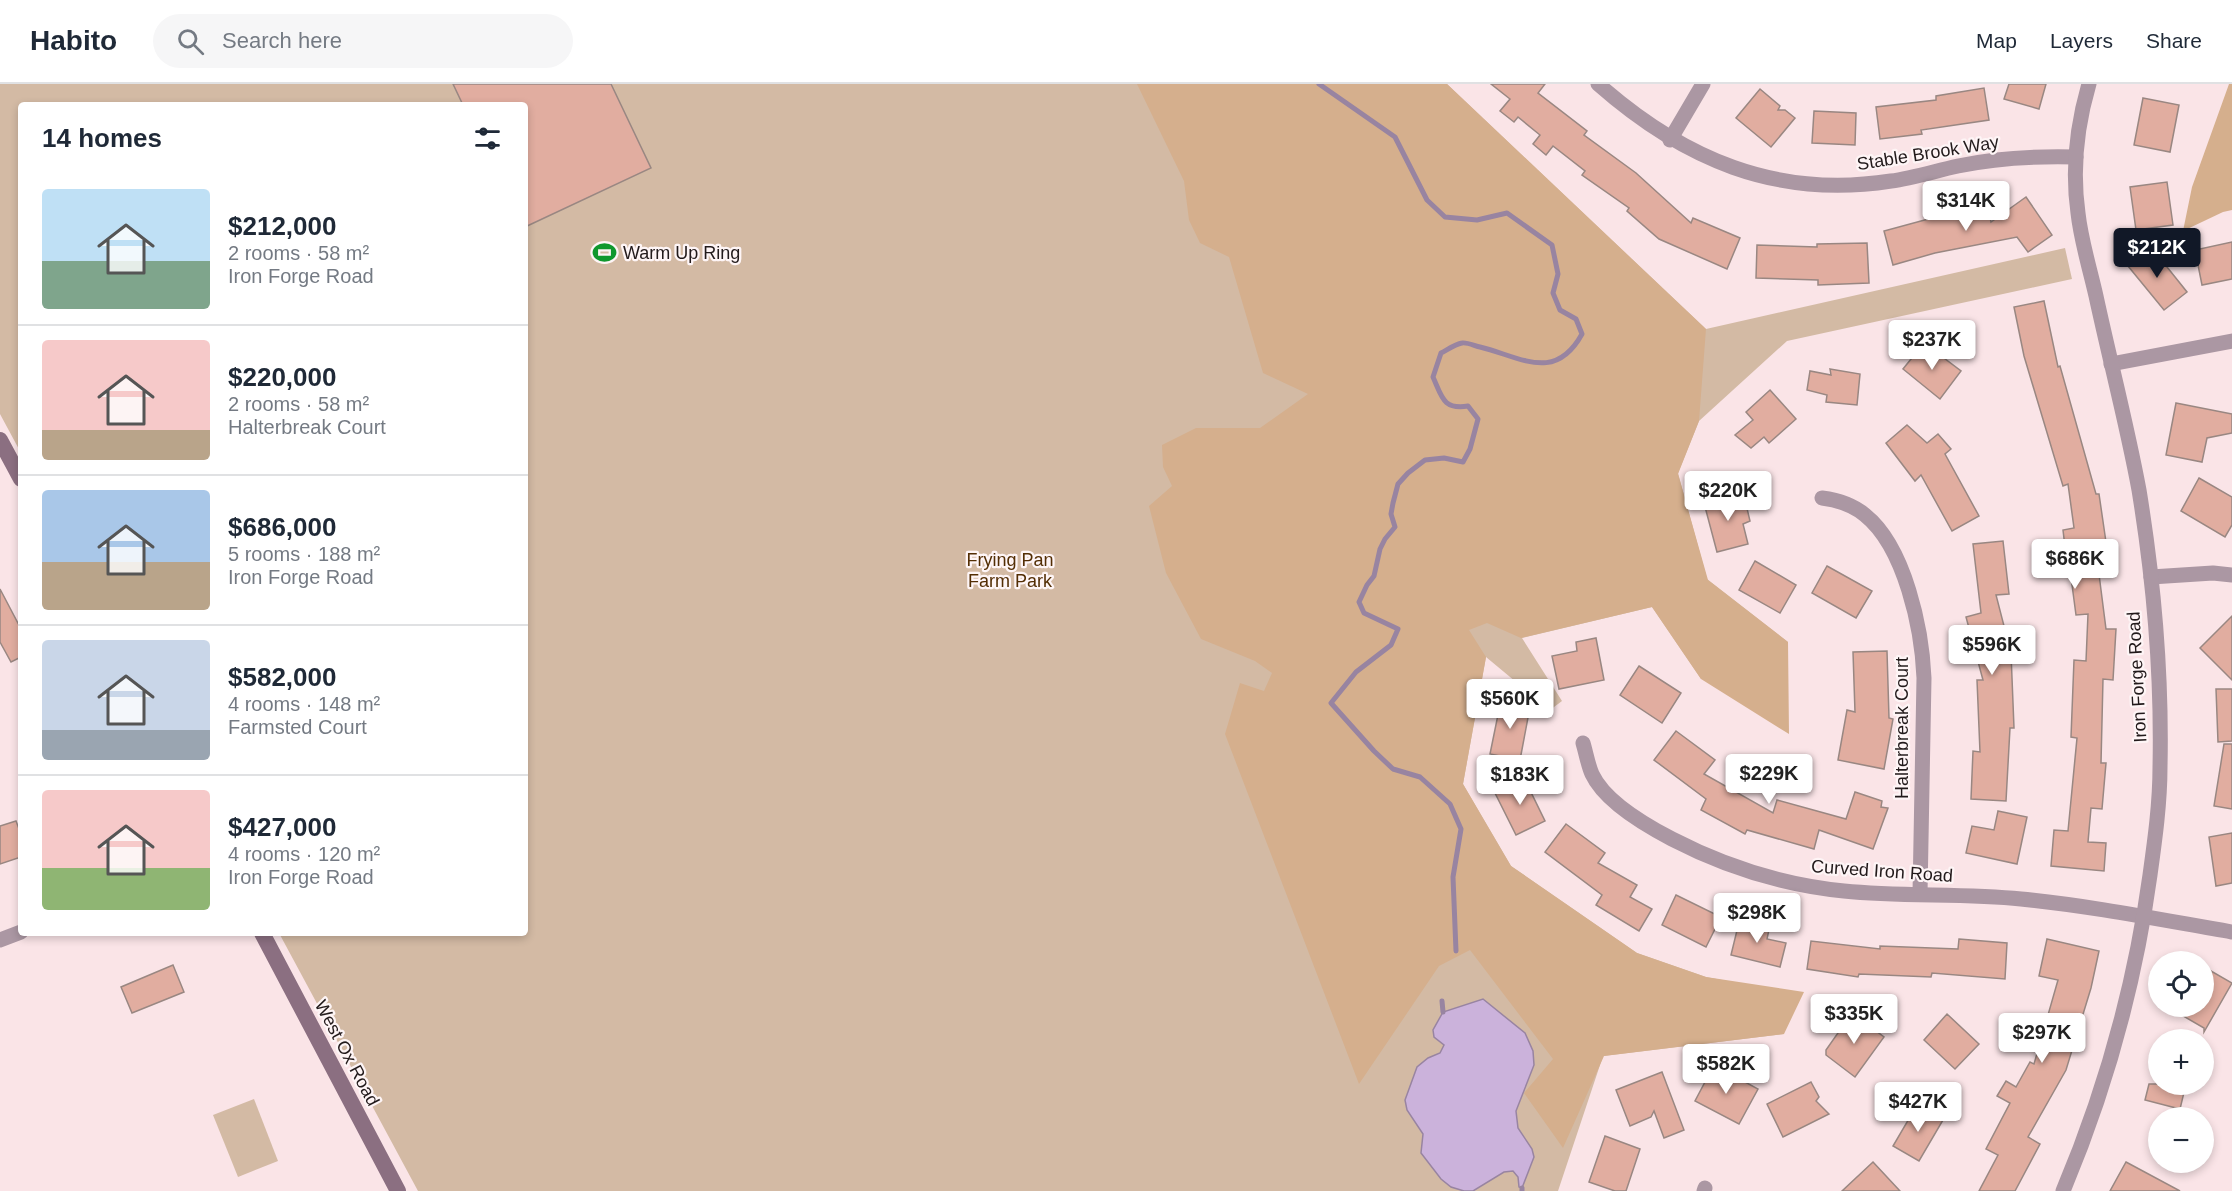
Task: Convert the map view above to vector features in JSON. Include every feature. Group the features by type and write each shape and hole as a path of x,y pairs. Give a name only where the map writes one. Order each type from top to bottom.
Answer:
{"main road":[{"path":"0,440 18,473"},
{"name":"West Ox Road","path":"264,936 398,1191"}],"street":[{"name":"Stable Brook Way","path":"1598,84 1670,140 1710,160 1746,172 1794,182 1832,186 1891,181 1960,166 2038,156 2076,157"},
{"path":"1670,140 1703,84"},
{"name":"Iron Forge Road","path":"2063,1191 2082,1147 2112,1059 2133,978 2156,833 2160,769 2159,657 2151,577 2138,489 2078,213 2076,157 2081,110 2089,84"},
{"path":"2110,364 2232,341"},
{"name":"Halterbreak Court","path":"1822,498 1837,500 1853,507 1866,515 1876,526 1887,541 1902,572 1917,618 1924,678 1920,894"},
{"path":"2151,577 2213,573 2232,575"},
{"name":"Curved Iron Road","path":"1583,743 1592,773 1610,798 1650,827 1695,851 1744,870 1793,884 1845,891 2019,899 2232,932"},
{"path":"0,940 18,933"}],"green space":[{"name":"Frying Pan Farm Park","path":"0,84 1447,84 1706,329 2065,248 2072,279 1787,341 1699,421 1678,473 1707,579 1788,642 1701,679 1652,607 1522,638 1562,701 1550,710 1486,657 1463,784 1511,866 1637,953 1706,977 1786,992 1784,1034 1603,1056 1558,1191 418,1191 281,936 528,936 528,102 18,102 18,447 0,414"},
{"path":"254,1099 278,1161 238,1177 213,1115"}],"shaded area":[{"path":"1137,84 1447,84 1706,329 1699,421 1678,474 1708,580 1788,642 1789,734 1701,679 1652,607 1521,638 1487,623 1469,630 1486,657 1463,784 1511,866 1637,953 1706,977 1804,992 1784,1034 1604,1056 1563,1148 1524,1093 1553,1059 1470,950 1439,966 1359,1084 1225,734 1240,683 1264,691 1272,673 1255,661 1201,639 1166,573 1149,506 1172,486 1163,467 1162,445 1196,428 1260,428 1308,394 1263,373 1229,257 1200,243 1189,220 1184,181"},
{"path":"2229,84 2232,84 2232,210 2183,231 2192,187"},
{"path":"1483,999 1525,1033 1533,1051 1534,1065 1516,1111 1518,1128 1532,1149 1534,1157 1522,1188 1519,1187 1518,1177 1513,1171 1504,1172 1473,1191 1451,1187 1441,1179 1421,1153 1423,1134 1407,1110 1405,1100 1417,1067 1428,1058 1440,1053 1444,1045 1434,1037 1433,1030 1443,1012"}],"building":[{"path":"453,84 611,84 651,168 528,226 528,102 462,102"},
{"path":"1491,84 1545,84 1538,93 1587,131 1584,135 1636,173 1691,223 1693,218 1740,238 1727,269 1659,239 1627,211 1629,208 1582,175 1585,171 1553,146 1546,155 1533,144 1540,135 1518,117 1514,122 1500,111 1510,99"},
{"path":"2009,84 2046,84 2039,109 2004,99"},
{"path":"1984,88 1989,120 1921,130 1922,134 1880,139 1876,107 1936,100 1936,96"},
{"path":"1760,89 1780,106 1778,110 1785,110 1795,118 1771,147 1736,118"},
{"path":"2143,98 2179,105 2170,152 2134,145"},
{"path":"1814,111 1856,113 1855,145 1812,143"},
{"path":"2167,182 2173,225 2136,230 2130,187"},
{"path":"2026,197 2052,235 2028,252 2017,237 1935,253 1893,265 1884,231 1932,218 1988,207 1991,222"},
{"path":"2232,242 2232,279 2202,285 2195,250"},
{"path":"1867,243 1869,283 1818,285 1818,280 1756,278 1757,245 1817,247 1817,244"},
{"path":"2151,247 2187,292 2164,310 2128,266"},
{"path":"2044,301 2058,367 2060,366 2096,494 2099,494 2106,542 2095,543 2106,629 2116,629 2113,680 2103,679 2101,763 2106,763 2102,809 2091,808 2088,842 2106,843 2104,871 2051,866 2054,830 2068,831 2077,738 2071,737 2074,660 2086,661 2088,614 2076,615 2063,530 2074,528 2068,484 2063,486 2024,356 2014,307"},
{"path":"1924,343 1961,371 1940,399 1903,369"},
{"path":"1830,369 1860,374 1857,405 1826,402 1827,395 1807,390 1810,371 1831,375"},
{"path":"1770,390 1796,419 1769,443 1764,437 1751,448 1735,435 1753,420 1746,412"},
{"path":"2176,403 2232,414 2232,433 2207,438 2202,462 2166,455"},
{"path":"1907,425 1927,443 1938,434 1951,449 1945,454 1979,516 1952,531 1921,475 1915,481 1886,443"},
{"path":"2199,478 2232,497 2232,525 2225,537 2181,511"},
{"path":"1734,495 1739,502 1745,500 1750,521 1743,524 1748,544 1717,552 1704,503"},
{"path":"2003,541 2009,594 1996,595 2011,653 2014,728 2010,728 2006,801 1971,799 1973,751 1980,752 1977,680 1983,680 1966,617 1981,613 1973,544"},
{"path":"1755,561 1796,585 1780,613 1739,590"},
{"path":"1827,566 1872,591 1856,618 1812,593"},
{"path":"0,589 18,623 18,658 11,662 0,642"},
{"path":"2232,616 2232,680 2200,648"},
{"path":"1596,638 1604,680 1559,689 1552,656 1577,651 1576,642"},
{"path":"1887,651 1889,718 1893,719 1884,769 1838,760 1847,710 1855,712 1853,652"},
{"path":"1639,666 1681,693 1662,723 1620,695"},
{"path":"2216,689 2232,689 2232,741 2218,742"},
{"path":"1501,700 1530,707 1520,760 1490,754"},
{"path":"1676,731 1715,760 1704,774 1773,813 1777,800 1846,819 1855,792 1882,801 1881,807 1888,808 1873,849 1819,830 1814,849 1747,830 1745,834 1701,810 1706,799 1654,760"},
{"path":"2224,744 2232,744 2232,809 2214,806"},
{"path":"1523,776 1545,821 1516,835 1494,791"},
{"path":"1998,811 2027,817 2017,864 1966,853 1972,826 1994,830"},
{"path":"16,821 18,858 0,864 0,826"},
{"path":"1566,824 1605,853 1598,863 1637,885 1630,897 1652,909 1639,931 1596,905 1602,895 1545,852"},
{"path":"2232,833 2232,883 2216,886 2209,837"},
{"path":"1676,895 1721,917 1706,947 1662,925"},
{"path":"1740,918 1770,925 1767,939 1786,943 1780,967 1731,955"},
{"path":"1959,939 2007,943 2005,979 1932,973 1931,977 1859,974 1858,977 1807,969 1811,941 1880,949 1880,946 1958,949"},
{"path":"2047,939 2099,951 2091,988 2066,1070 2028,1137 2040,1144 2015,1191 1979,1191 1998,1155 1986,1149 2010,1103 1997,1096 2006,1081 2016,1087 2030,1062 2034,1064 2058,980 2039,976"},
{"path":"173,965 184,992 132,1013 121,987"},
{"path":"2214,973 2232,983 2214,1014"},
{"path":"1852,1013 1884,1037 1855,1077 1826,1055 1826,1050"},
{"path":"1947,1014 1979,1044 1955,1069 1924,1040"},
{"path":"2185,1017 2213,1017 2206,1029"},
{"path":"1714,1065 1758,1089 1739,1124 1695,1101"},
{"path":"1662,1072 1684,1130 1664,1138 1654,1111 1651,1117 1630,1126 1616,1090"},
{"path":"1811,1082 1819,1097 1816,1101 1829,1114 1783,1137 1767,1104"},
{"path":"2148,1088 2148,1095 2183,1095 2180,1107 2145,1100"},
{"path":"1917,1105 1943,1120 1919,1161 1893,1146"},
{"path":"1605,1136 1640,1149 1626,1191 1615,1191 1589,1182"},
{"path":"1873,1162 1900,1191 1842,1191"},
{"path":"2126,1162 2180,1191 2110,1191"}],"waterway":[{"path":"1319,84 1395,137 1427,200 1445,217 1477,220 1507,213 1552,245 1558,274 1553,293 1560,310 1576,319 1582,334 1572,349 1560,358 1549,362 1536,363 1464,343 1441,353 1433,377 1441,396 1453,406 1468,406 1478,419 1470,449 1463,462 1444,458 1425,460 1398,484 1391,514 1395,527 1380,549 1374,576 1359,602 1364,613 1398,629 1391,645 1356,672 1331,703 1393,769 1420,777 1450,804 1461,829 1453,877 1456,951"},
{"path":"1442,1001 1443,1012"}],"place":[{"name":"Warm Up Ring","path":"605,253"}]}
